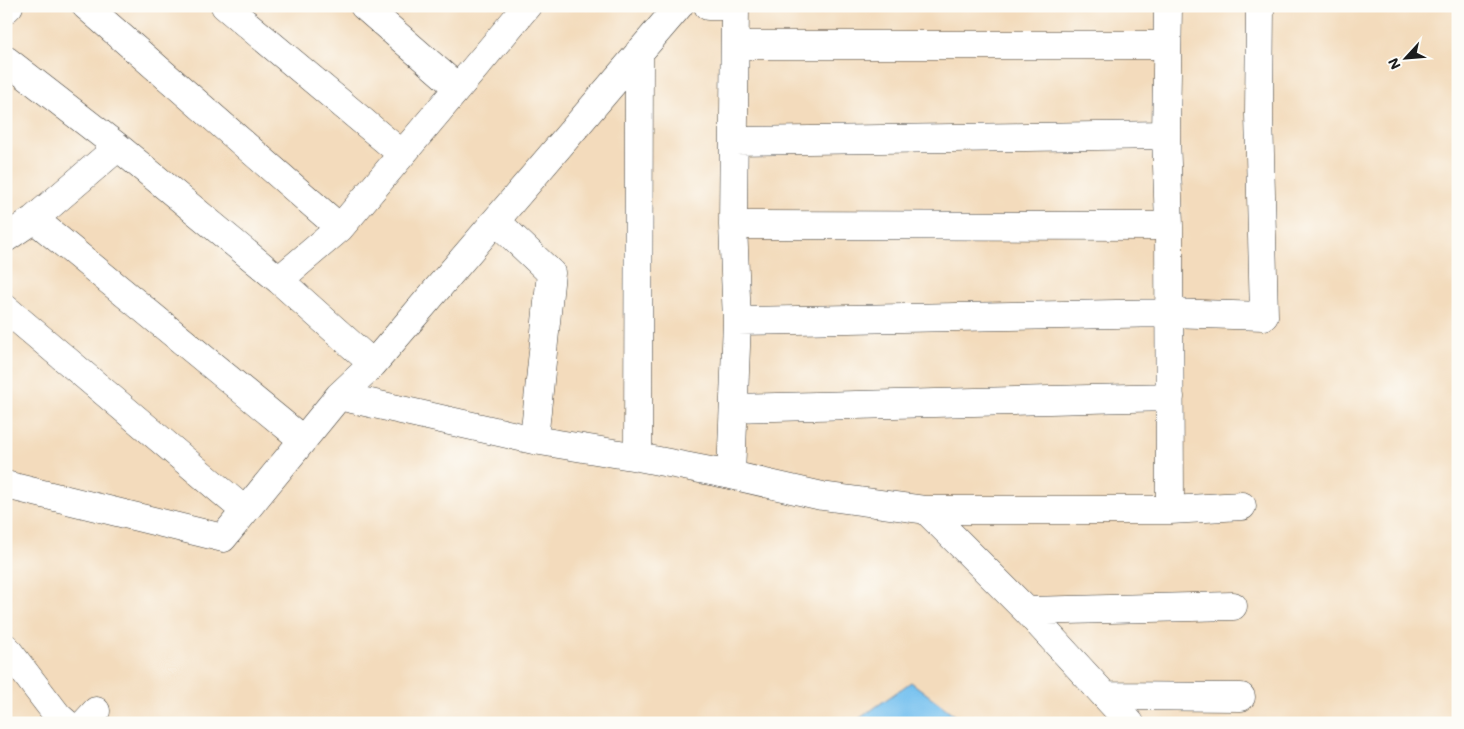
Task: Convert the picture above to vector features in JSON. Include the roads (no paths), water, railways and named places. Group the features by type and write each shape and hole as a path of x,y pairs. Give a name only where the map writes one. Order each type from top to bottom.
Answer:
{"street":[{"path":"6,9 9,6"},
{"path":"86,6 340,228"},
{"path":"225,6 402,154"},
{"path":"364,6 458,88"},
{"path":"6,485 223,538 339,396 373,364 679,6"},
{"path":"708,6 728,6"},
{"path":"730,475 737,321 733,225 735,6"},
{"path":"1168,6 1166,134 1169,226 1170,510"},
{"path":"737,321 1169,314 1264,316 1259,114 1260,6"},
{"path":"280,280 340,228 458,88 516,10"},
{"path":"735,45 1168,45"},
{"path":"638,457 639,52"},
{"path":"6,60 118,147 280,280 373,364"},
{"path":"734,141 1166,134"},
{"path":"6,238 34,219 118,147"},
{"path":"34,219 304,440"},
{"path":"496,221 552,273 534,440"},
{"path":"733,225 1169,226"},
{"path":"6,309 245,511"},
{"path":"339,396 534,440 638,457 822,496 926,510 1170,510 1242,506"},
{"path":"734,408 1170,397"},
{"path":"926,510 1027,611 1130,723"},
{"path":"1027,611 1233,606"},
{"path":"6,648 58,716 66,723"},
{"path":"1105,696 1241,697"}],"water":[{"path":"911,682 965,723 853,723"}]}
